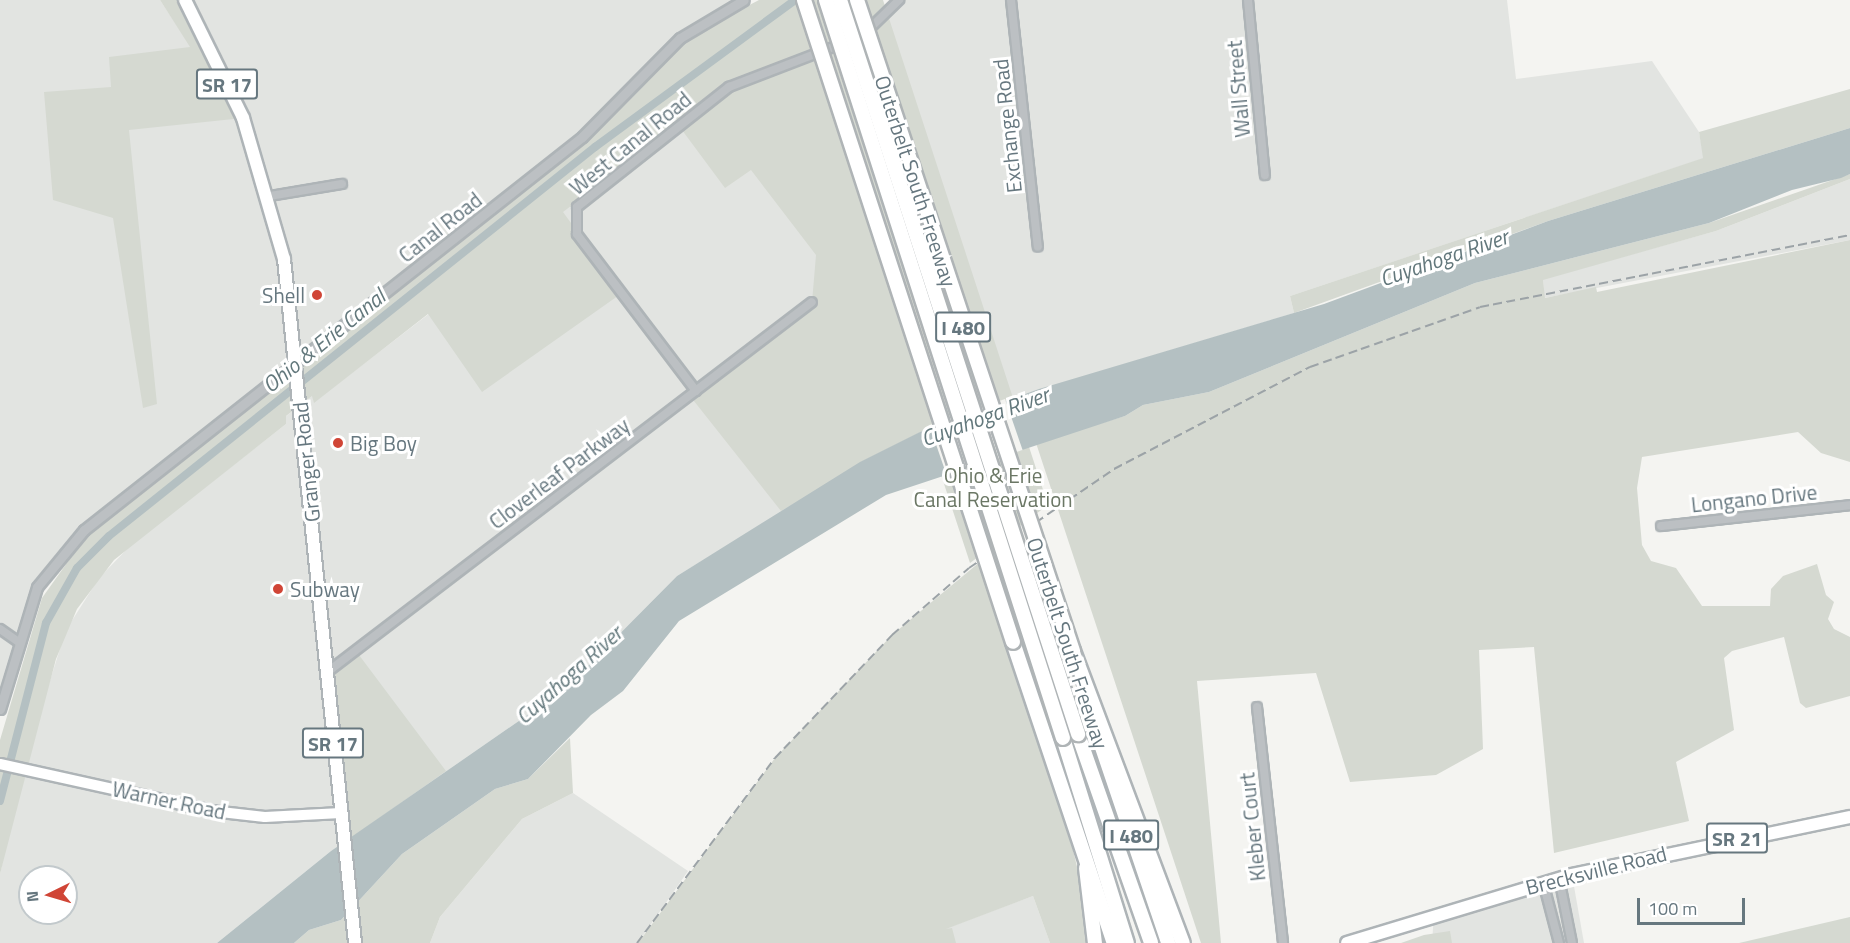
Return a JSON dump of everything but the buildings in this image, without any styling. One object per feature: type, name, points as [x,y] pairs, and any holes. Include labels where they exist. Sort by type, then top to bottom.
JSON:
[{"type":"highway","name":"I 480","points":[[804,0],[1114,943]]},
{"type":"highway","points":[[826,0],[1127,943]]},
{"type":"highway","points":[[840,0],[1078,734],[1151,943]]},
{"type":"highway","name":"Outerbelt South Freeway","points":[[857,0],[1099,726],[1168,943]]},
{"type":"highway","points":[[1099,726],[1183,943]]},
{"type":"highway","points":[[1086,860],[1085,889],[1095,943]]},
{"type":"main road","name":"Granger Road","points":[[185,0],[243,118],[270,196],[297,370],[355,942]]},
{"type":"main road","name":"Warner Road","points":[[0,764],[212,811],[265,817],[341,813]]},
{"type":"main road","name":"Brecksville Road","points":[[1347,943],[1558,878],[1850,817]]},
{"type":"street","name":"Canal Road","points":[[0,709],[17,640],[37,587],[84,530],[297,370],[582,137],[680,38],[744,0]]},
{"type":"street","name":"West Canal Road","points":[[696,392],[577,234],[577,207],[729,87],[862,36],[900,0]]},
{"type":"street","name":"Exchange Road","points":[[1011,0],[1038,247]]},
{"type":"street","name":"Wall Street","points":[[1248,0],[1265,175]]},
{"type":"street","points":[[270,196],[342,184]]},
{"type":"street","name":"Cloverleaf Parkway","points":[[326,673],[812,302]]},
{"type":"street","name":"Longano Drive","points":[[1661,526],[1850,505]]},
{"type":"street","points":[[0,629],[17,640]]},
{"type":"street","name":"Kleber Court","points":[[1257,707],[1283,943]]},
{"type":"street","points":[[1558,878],[1572,943]]},
{"type":"street","points":[[1544,882],[1559,943]]},
{"type":"shaded area","points":[[0,0],[160,0],[191,47],[185,0],[744,0],[680,38],[582,137],[84,530],[37,587],[0,709]]},
{"type":"shaded area","points":[[899,0],[1507,0],[1516,79],[1652,61],[1699,132],[1704,158],[1290,296],[1294,313],[989,405],[882,20]]},
{"type":"shaded area","points":[[801,46],[840,476],[677,576],[565,689],[331,851],[217,943],[0,943],[0,874],[27,753],[66,630],[99,578],[131,545],[286,424],[285,417],[313,395],[314,402],[713,96]]},
{"type":"shaded area","points":[[1850,179],[1850,240],[1544,298],[1543,279],[1716,231]]},
{"type":"shaded area","points":[[573,793],[688,871],[638,943],[430,943],[440,917],[522,819]]},
{"type":"shaded area","points":[[1572,875],[1584,943],[1432,943],[1434,914]]},
{"type":"shaded area","points":[[1033,896],[1050,943],[904,943],[910,942]]},
{"type":"green space","points":[[160,0],[185,0],[243,118],[129,130],[157,404],[143,408],[113,218],[53,200],[44,92],[111,87],[109,57],[190,47]]},
{"type":"green space","name":"Ohio & Erie Canal Reservation","points":[[759,0],[883,0],[1048,505],[970,563],[926,429],[781,511],[690,396],[812,302],[816,255],[751,170],[725,188],[679,126],[698,108],[563,212],[622,293],[482,392],[428,314],[314,403],[312,396],[286,416],[286,424],[114,560],[77,609],[56,659],[0,874],[0,740],[42,598],[84,539],[600,127],[664,50]]},
{"type":"green space","points":[[1850,89],[1850,128],[1548,221],[1294,313],[1290,296],[1703,158],[1699,132]]},
{"type":"green space","points":[[1850,174],[1850,179],[1716,231],[1543,280],[1545,298],[1596,287],[1597,292],[1850,240],[1850,462],[1821,453],[1798,432],[1642,457],[1637,488],[1642,545],[1651,561],[1676,568],[1702,606],[1770,606],[1771,589],[1783,576],[1817,564],[1826,595],[1834,602],[1828,619],[1834,629],[1850,637],[1850,696],[1806,708],[1800,703],[1784,637],[1732,651],[1724,658],[1734,730],[1676,762],[1689,821],[1554,853],[1534,647],[1479,650],[1483,749],[1436,775],[1350,782],[1316,673],[1197,681],[1221,943],[1201,943],[1036,443],[1125,416],[1143,405],[1209,392],[1475,283],[1709,223]]},
{"type":"green space","points":[[987,556],[1061,799],[1095,943],[1050,943],[1033,896],[946,929],[952,928],[956,943],[638,943],[775,758],[892,635]]},
{"type":"green space","points":[[356,651],[446,771],[344,843],[326,673]]},
{"type":"green space","points":[[570,738],[573,793],[522,819],[440,917],[430,943],[294,943],[309,930],[341,920],[402,854],[495,789],[528,779]]},
{"type":"green space","points":[[1850,917],[1850,943],[1739,943]]},
{"type":"green space","points":[[1450,931],[1452,943],[1401,943],[1424,935]]},
{"type":"water","name":"Cuyahoga River","points":[[1850,128],[1850,174],[1841,178],[1792,190],[1709,223],[1475,283],[1209,392],[1143,405],[1125,416],[886,495],[679,621],[623,691],[591,715],[528,779],[495,789],[402,854],[341,920],[309,930],[294,943],[217,943],[331,851],[565,689],[677,576],[860,462],[920,432],[1039,389],[1324,304],[1548,221]]},
{"type":"pier","points":[[1005,399],[1023,450],[947,476],[929,425]]},
{"type":"waterway","name":"Ohio & Erie Canal","points":[[0,801],[46,623],[77,568],[109,536],[595,147],[795,0]]},
{"type":"railway","points":[[637,943],[775,758],[892,635],[969,568],[1114,469],[1310,367],[1480,307],[1850,235]]},
{"type":"place","name":"Shell","points":[[317,295]]},
{"type":"place","name":"Big Boy","points":[[338,443]]},
{"type":"place","name":"Subway","points":[[278,589]]}]
